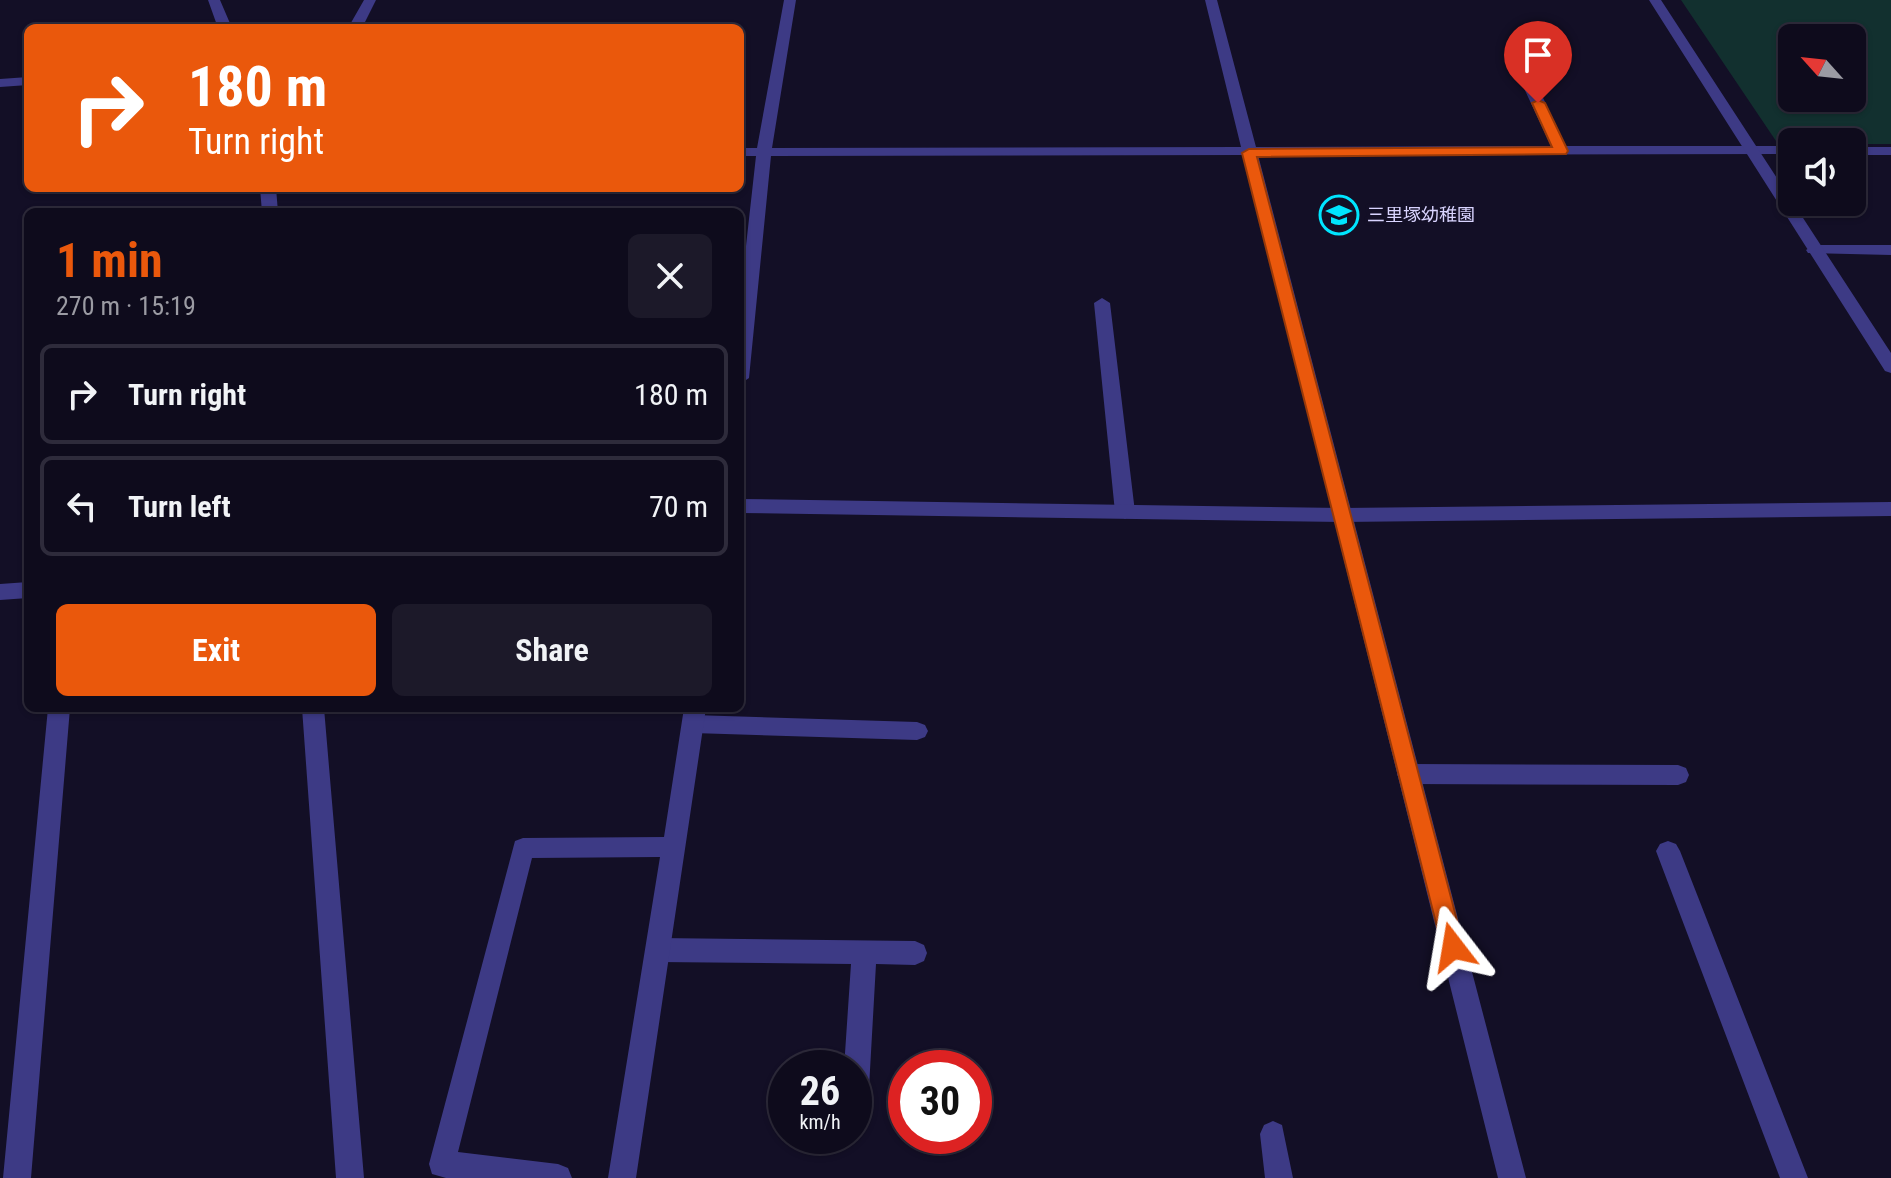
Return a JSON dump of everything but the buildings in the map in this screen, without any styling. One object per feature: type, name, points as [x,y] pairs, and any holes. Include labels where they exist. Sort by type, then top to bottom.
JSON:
[{"type":"street","points":[[214,0],[223,24]]},
{"type":"street","points":[[357,24],[370,0]]},
{"type":"street","points":[[744,340],[764,152],[790,0]]},
{"type":"street","points":[[1211,0],[1512,1178]]},
{"type":"street","points":[[1655,0],[1891,367]]},
{"type":"street","points":[[1516,56],[1561,151]]},
{"type":"street","points":[[0,83],[24,81]]},
{"type":"street","points":[[744,152],[1778,150]]},
{"type":"street","points":[[1866,151],[1891,151]]},
{"type":"street","points":[[1814,250],[1891,250]]},
{"type":"street","points":[[1102,303],[1125,512]]},
{"type":"street","points":[[744,506],[1342,515],[1891,509]]},
{"type":"street","points":[[0,592],[24,590]]},
{"type":"street","points":[[17,1178],[59,712]]},
{"type":"street","points":[[313,712],[350,1178]]},
{"type":"street","points":[[622,1178],[694,716],[917,731]]},
{"type":"street","points":[[1408,774],[1678,775]]},
{"type":"street","points":[[558,1178],[442,1164],[523,848],[673,847]]},
{"type":"street","points":[[1668,851],[1794,1178]]},
{"type":"street","points":[[658,950],[915,953]]},
{"type":"street","points":[[858,1050],[864,952]]},
{"type":"street","points":[[1273,1134],[1279,1178]]},
{"type":"green space","points":[[1681,0],[1891,0],[1891,144],[1866,144],[1866,128],[1778,128],[1778,144]]},
{"type":"place","name":"三里塚幼稚園","points":[[1339,215]]},
{"type":"route","points":[[1453,947],[1249,153],[1561,151],[1538,103]]}]
